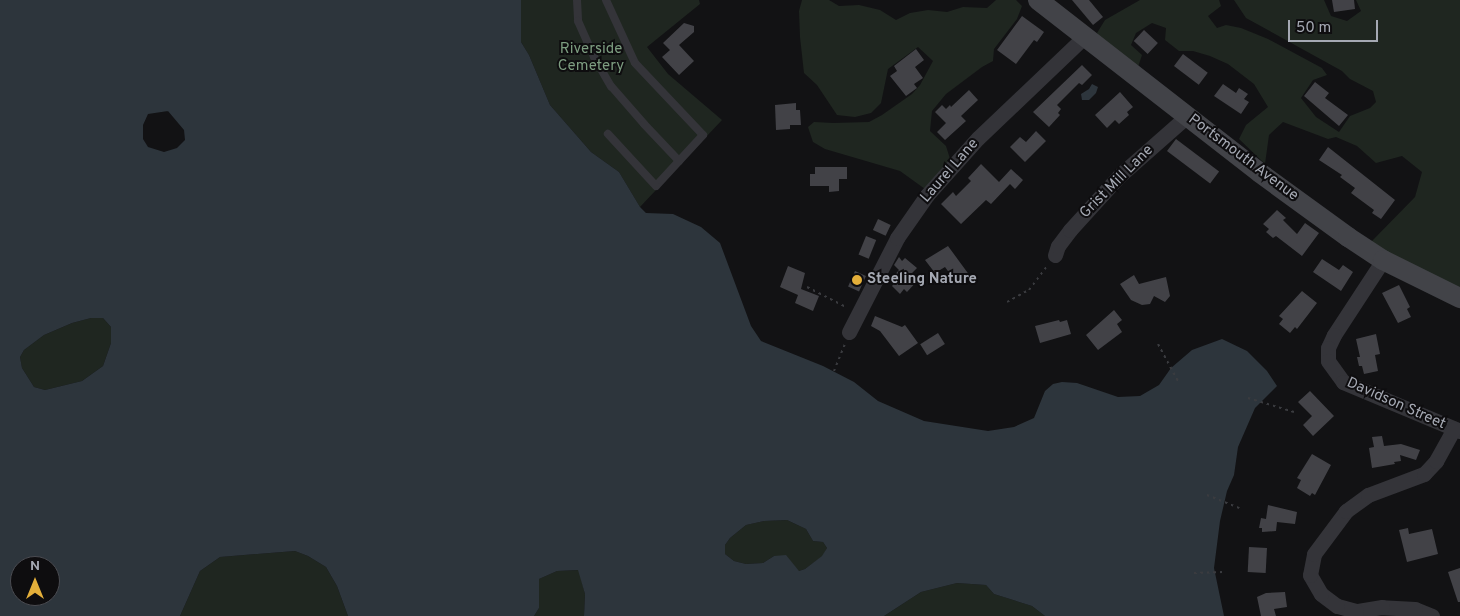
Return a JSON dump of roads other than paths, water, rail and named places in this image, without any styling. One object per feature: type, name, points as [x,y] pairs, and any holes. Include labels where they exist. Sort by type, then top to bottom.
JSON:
[{"type":"main road","name":"Portsmouth Avenue","points":[[1038,0],[1260,173],[1383,260],[1460,298]]},
{"type":"street","name":"Laurel Lane","points":[[849,332],[897,238],[927,195],[978,138],[1085,36]]},
{"type":"street","name":"Grist Mill Lane","points":[[1055,255],[1058,246],[1070,230],[1119,176],[1187,116]]},
{"type":"street","name":"Davidson Street","points":[[1383,260],[1334,335],[1329,346],[1328,361],[1343,382],[1457,430]]},
{"type":"street","points":[[1432,616],[1415,609],[1382,608],[1356,611],[1337,606],[1321,594],[1310,575],[1314,554],[1346,511],[1368,494],[1424,474],[1436,461],[1457,430]]},
{"type":"lane","points":[[577,0],[578,21],[594,57],[611,86],[679,161]]},
{"type":"lane","points":[[606,0],[635,63],[703,135],[656,186],[608,134]]},
{"type":"place","name":"Steeling Nature","points":[[857,280]]},
{"type":"park label","name":"Riverside Cemetery","points":[[591,58]]}]
